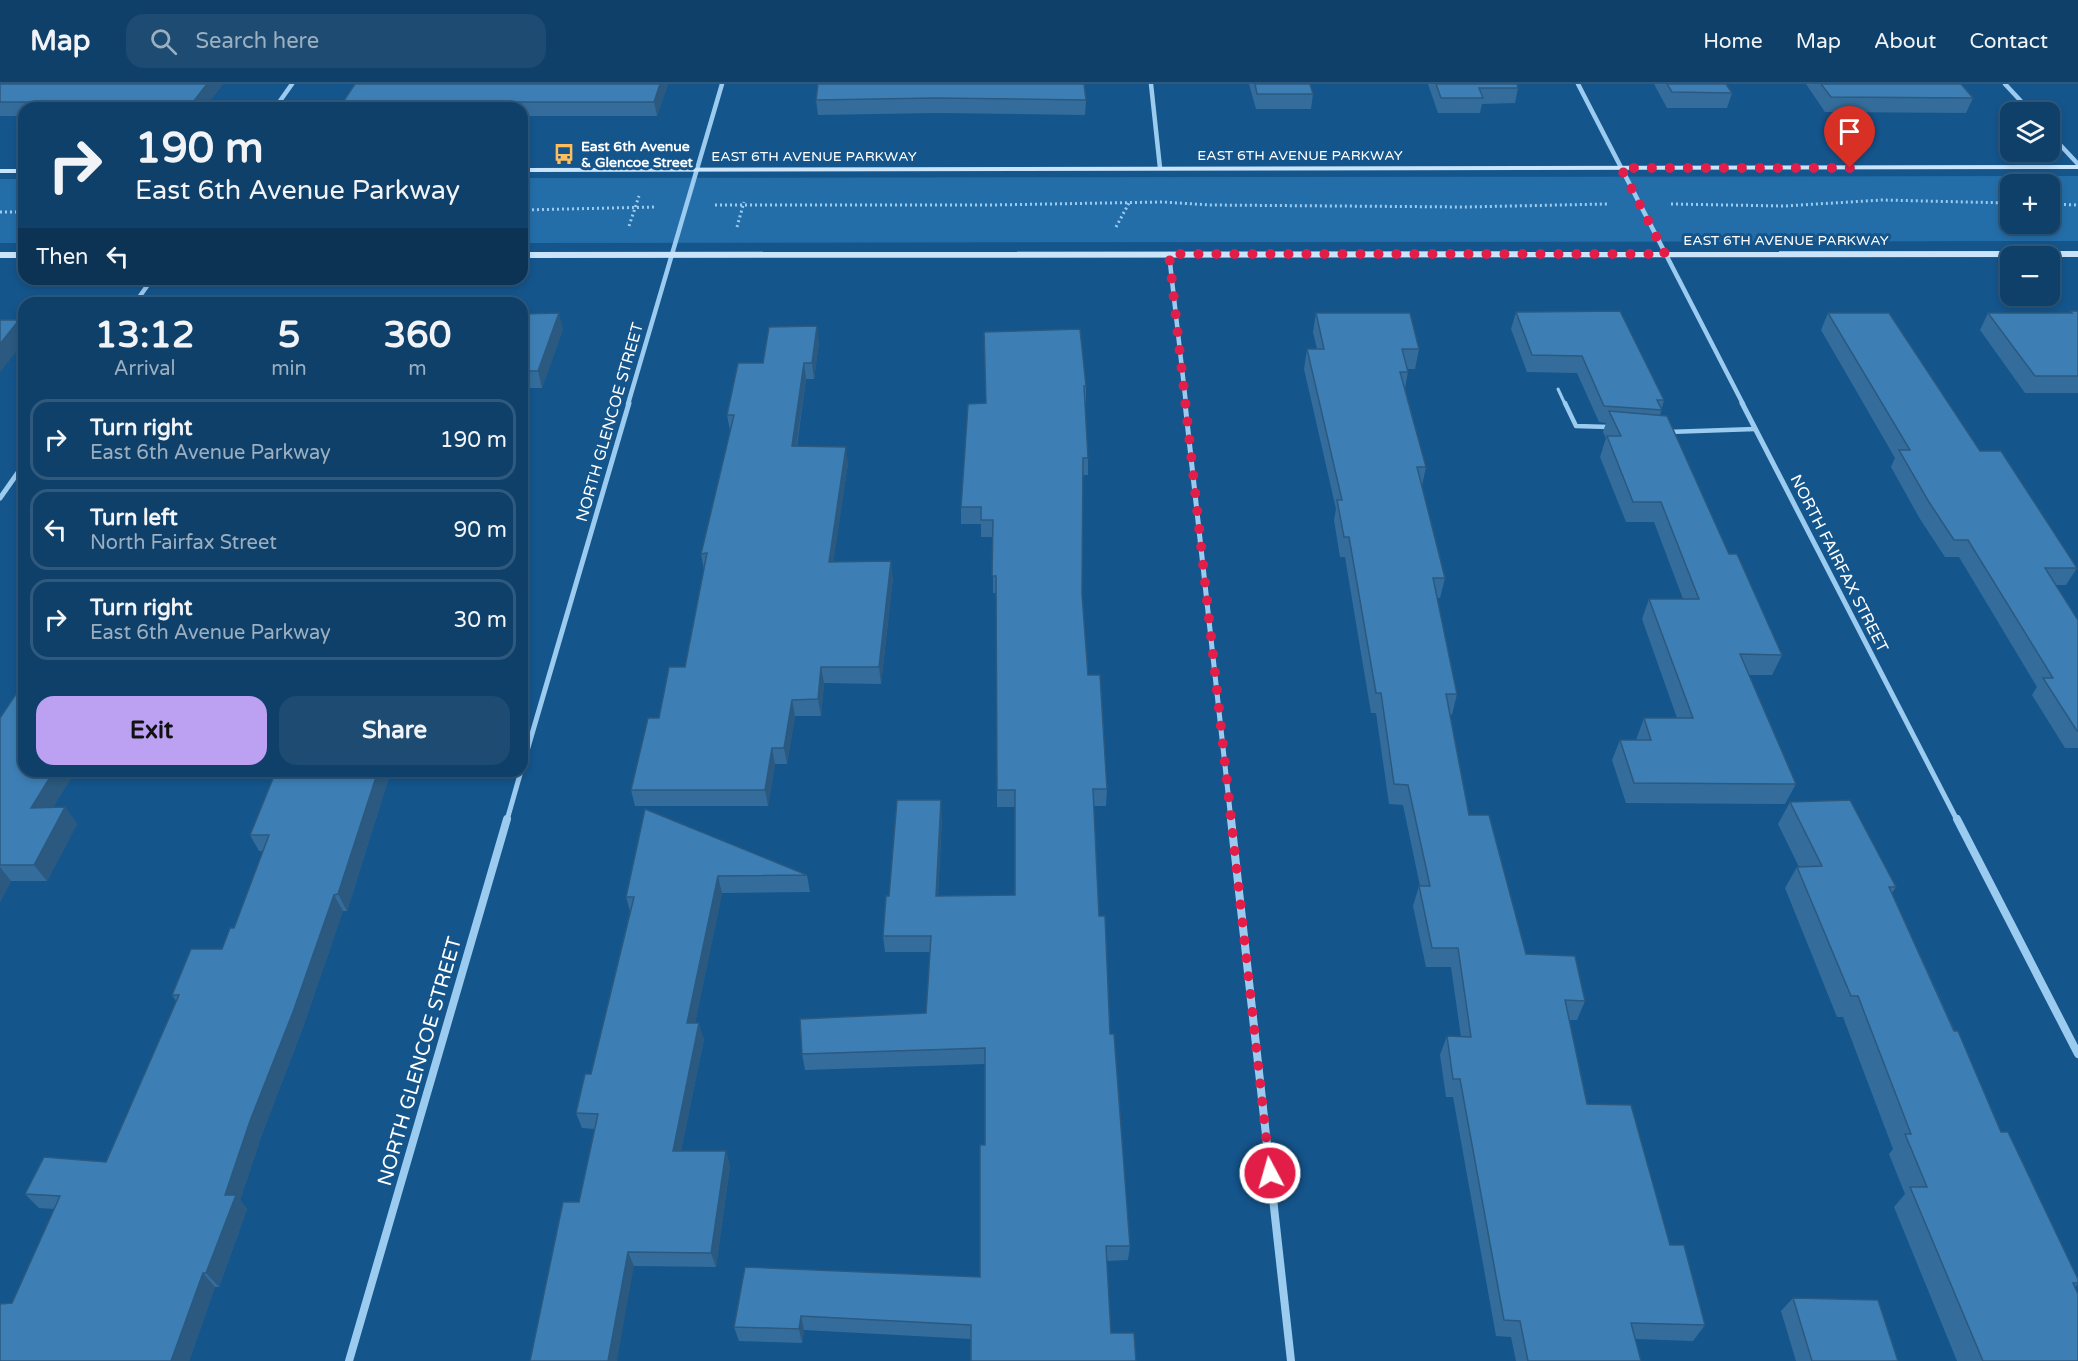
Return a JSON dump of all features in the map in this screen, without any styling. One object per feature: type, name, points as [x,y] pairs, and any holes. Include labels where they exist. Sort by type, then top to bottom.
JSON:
[{"type":"main road","name":"EAST 6TH AVENUE PARKWAY","points":[[528,170],[2078,166]]},
{"type":"main road","points":[[0,171],[18,171]]},
{"type":"main road","name":"EAST 6TH AVENUE PARKWAY","points":[[528,255],[2078,254]]},
{"type":"main road","points":[[0,255],[18,255]]},
{"type":"street","points":[[279,102],[292,84]]},
{"type":"street","name":"NORTH GLENCOE STREET","points":[[528,749],[722,84]]},
{"type":"street","points":[[1151,84],[1160,168]]},
{"type":"street","name":"NORTH FAIRFAX STREET","points":[[1578,84],[2078,1054]]},
{"type":"street","points":[[2005,84],[2022,102]]},
{"type":"street","points":[[2060,146],[2078,166]]},
{"type":"street","points":[[1169,254],[1291,1361]]},
{"type":"street","points":[[0,498],[18,472]]},
{"type":"street","name":"NORTH GLENCOE STREET","points":[[349,1361],[520,777]]},
{"type":"lane","points":[[1558,389],[1576,426],[1611,427]]},
{"type":"lane","points":[[1666,432],[1755,429]]},
{"type":"path","points":[[619,255],[647,170]]},
{"type":"path","points":[[730,255],[753,170]]},
{"type":"path","points":[[528,210],[743,203],[992,205],[1163,202],[1233,205],[1465,207],[1639,204],[1784,206],[1882,200],[2000,203]]},
{"type":"path","points":[[2060,204],[2078,205]]},
{"type":"path","points":[[0,212],[18,212]]},
{"type":"shaded area","points":[[2000,176],[2000,234],[2060,234],[2060,176],[2078,176],[2078,241],[528,243],[528,178]]},
{"type":"shaded area","points":[[0,179],[18,179],[18,243],[0,243]]},
{"type":"building","points":[[0,84],[207,84],[193,102],[0,102]]},
{"type":"building","points":[[355,84],[660,84],[654,102],[343,102]]},
{"type":"building","points":[[818,84],[1084,84],[1086,100],[935,98],[816,100]]},
{"type":"building","points":[[1255,84],[1310,84],[1313,94],[1257,94]]},
{"type":"building","points":[[1436,84],[1517,84],[1518,88],[1479,88],[1483,98],[1441,98]]},
{"type":"building","points":[[1667,84],[1726,84],[1732,93],[1672,92]]},
{"type":"building","points":[[1821,84],[1961,84],[1973,98],[1831,97]]},
{"type":"building","points":[[1620,311],[1664,400],[1657,400],[1662,410],[1604,406],[1582,356],[1532,355],[1516,312]]},
{"type":"building","points":[[2070,311],[2078,311],[2078,376],[2035,376],[1988,313],[2072,313]]},
{"type":"building","points":[[559,313],[538,371],[528,371],[528,314]]},
{"type":"building","points":[[1316,313],[1410,313],[1419,349],[1402,349],[1408,372],[1400,372],[1426,467],[1417,467],[1445,578],[1433,578],[1457,694],[1446,694],[1469,815],[1489,815],[1526,954],[1575,956],[1585,1001],[1565,1000],[1587,1104],[1631,1105],[1670,1245],[1684,1245],[1705,1325],[1631,1323],[1641,1361],[1528,1361],[1520,1321],[1504,1320],[1460,1079],[1453,1079],[1447,1036],[1471,1037],[1458,948],[1432,948],[1419,886],[1430,886],[1408,785],[1394,784],[1381,693],[1376,693],[1349,537],[1344,537],[1337,500],[1342,500],[1307,349],[1324,349]]},
{"type":"building","points":[[1828,313],[1889,313],[1980,451],[2001,451],[2077,568],[2045,568],[2078,620],[2078,731],[2043,678],[2053,678],[1968,540],[1954,540],[1929,502],[1899,450],[1910,450]]},
{"type":"building","points":[[0,320],[18,320],[18,321],[0,344]]},
{"type":"building","points":[[817,326],[812,363],[804,363],[792,446],[846,447],[829,562],[891,561],[879,667],[821,667],[818,699],[792,700],[784,748],[772,748],[765,790],[631,790],[648,718],[659,718],[669,667],[685,667],[707,553],[701,554],[734,415],[727,415],[738,363],[763,363],[769,327]]},
{"type":"building","points":[[1080,329],[1086,386],[1084,386],[1088,458],[1083,458],[1082,594],[1088,675],[1100,675],[1107,789],[1093,789],[1099,916],[1105,916],[1110,1034],[1114,1034],[1130,1246],[1106,1246],[1111,1333],[1134,1333],[1136,1361],[971,1361],[971,1325],[801,1316],[799,1329],[734,1327],[745,1267],[980,1277],[980,1145],[985,1145],[985,1048],[802,1054],[800,1019],[926,1013],[931,936],[883,936],[886,896],[889,896],[897,800],[941,800],[936,896],[1015,895],[1015,790],[997,790],[996,576],[992,576],[993,520],[981,520],[981,507],[961,507],[968,404],[986,403],[984,332]]},
{"type":"building","points":[[1609,411],[1667,416],[1729,554],[1737,554],[1782,655],[1740,654],[1796,784],[1634,783],[1620,740],[1651,740],[1644,718],[1693,718],[1649,599],[1699,599],[1661,502],[1633,502],[1607,436],[1621,436]]},
{"type":"building","points":[[18,691],[18,777],[50,777],[31,808],[65,807],[34,865],[0,865],[0,718]]},
{"type":"building","points":[[274,777],[376,777],[338,894],[334,895],[225,1195],[236,1195],[206,1273],[203,1273],[171,1361],[0,1361],[0,1304],[12,1303],[60,1196],[25,1194],[44,1157],[106,1162],[179,995],[172,995],[191,949],[222,949],[230,928],[234,928],[269,835],[250,835]]},
{"type":"building","points":[[1850,800],[1896,887],[1889,887],[1954,1031],[1958,1031],[2001,1132],[2008,1132],[2078,1279],[2078,1283],[2073,1283],[2078,1294],[2078,1361],[1983,1361],[1910,1187],[1927,1187],[1905,1134],[1911,1134],[1858,996],[1851,996],[1797,867],[1822,866],[1790,802]]},
{"type":"building","points":[[645,809],[807,875],[718,876],[687,1023],[699,1023],[673,1151],[726,1151],[711,1253],[628,1252],[608,1361],[530,1361],[563,1202],[579,1202],[598,1114],[576,1113],[585,1074],[591,1074],[634,897],[626,897]]},
{"type":"building","points":[[1793,1298],[1878,1300],[1898,1361],[1812,1361]]},
{"type":"place","name":"East 6th Avenue & Glencoe Street","points":[[564,154]]},
{"type":"route","points":[[1270,1173],[1169,254],[1665,254],[1621,168],[1850,168]]}]
